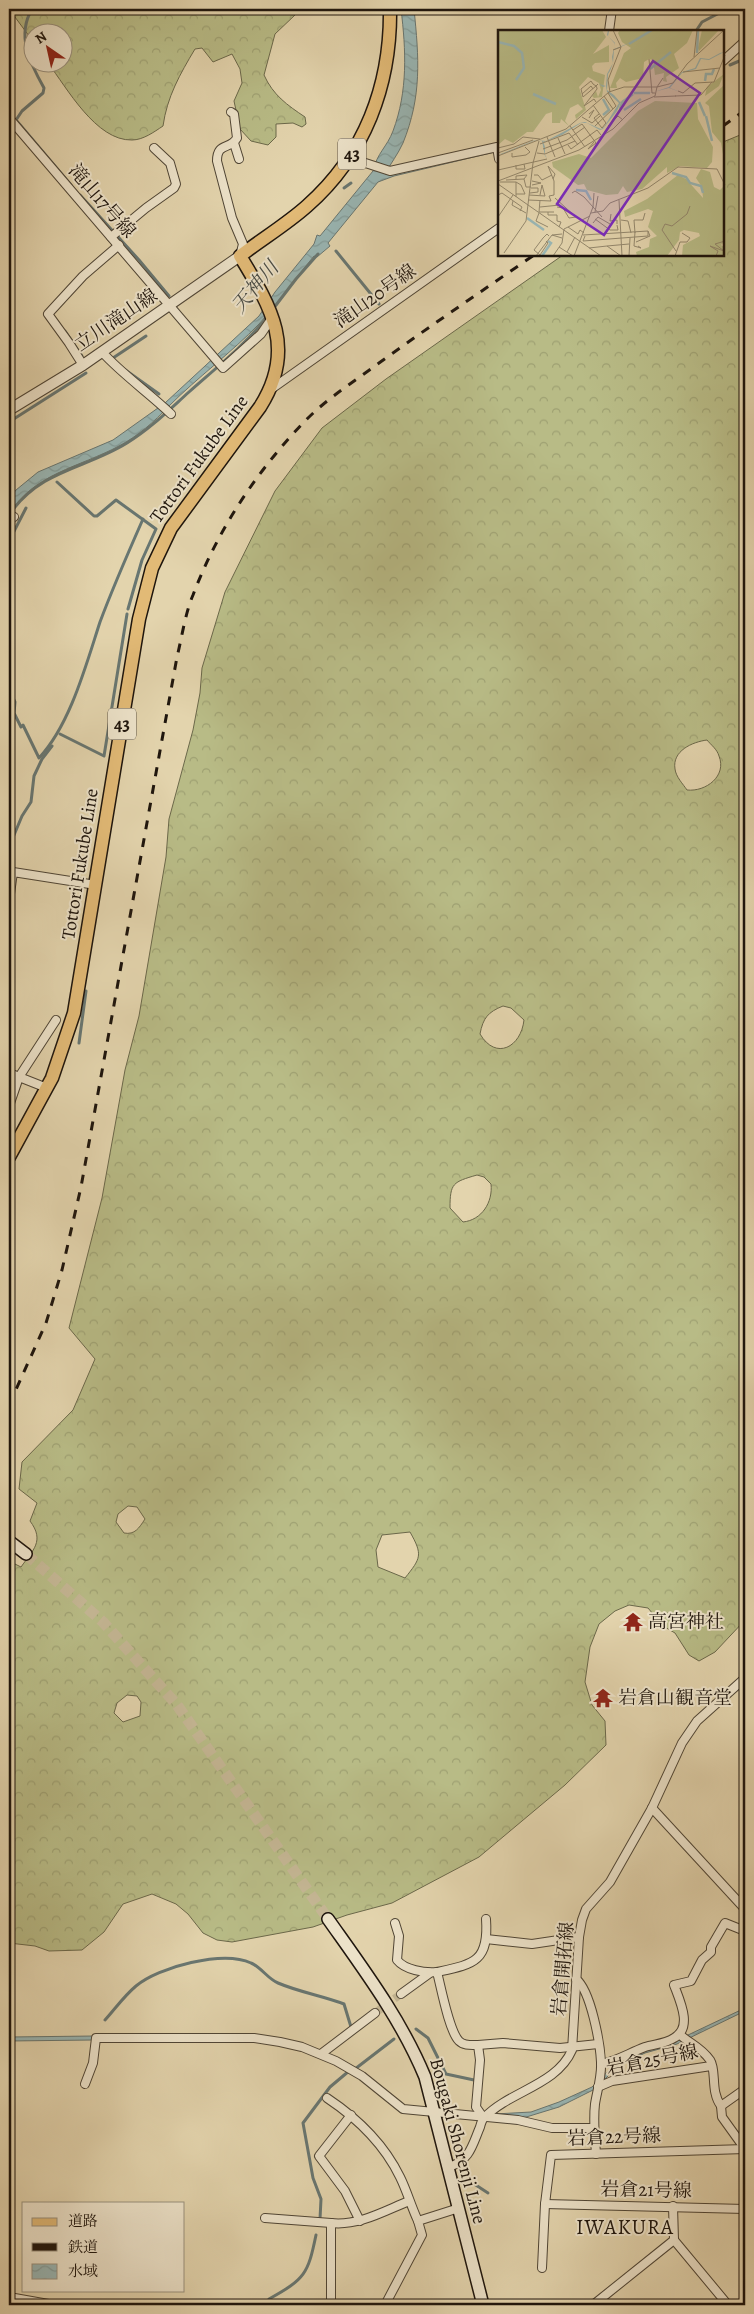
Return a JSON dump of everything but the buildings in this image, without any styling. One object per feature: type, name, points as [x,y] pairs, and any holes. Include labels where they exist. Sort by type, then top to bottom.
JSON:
[{"type":"main road","name":"43","points":[[240,256],[306,207],[332,181],[350,158],[372,118],[381,89],[388,46],[390,9]]},
{"type":"main road","name":"Tottori Fukube Line","points":[[9,1157],[47,1088],[62,1054],[74,1013],[139,619],[152,568],[164,541],[180,513],[252,418],[270,390],[277,370],[279,354],[277,330],[265,298],[240,256]]},
{"type":"main road","points":[[9,1541],[26,1554]]},
{"type":"main road","name":"Bougaki Shorenji Line","points":[[328,1920],[374,1984],[411,2044],[425,2077],[483,2305]]},
{"type":"street","points":[[609,30],[612,9]]},
{"type":"street","points":[[724,60],[745,41]]},
{"type":"street","points":[[231,112],[234,114],[237,134],[234,143],[238,159]]},
{"type":"street","name":"滝山17号線","points":[[9,118],[224,368],[261,334],[272,315]]},
{"type":"street","points":[[234,143],[220,149],[217,153],[217,161],[232,218],[243,244],[240,256]]},
{"type":"street","points":[[350,158],[388,171],[498,147]]},
{"type":"street","points":[[111,237],[174,188],[176,184],[170,163],[154,148]]},
{"type":"street","name":"滝山20号線","points":[[270,390],[498,229]]},
{"type":"street","points":[[82,365],[69,342],[48,314],[83,276],[119,245]]},
{"type":"street","name":"立川滝山線","points":[[9,410],[102,352],[240,256]]},
{"type":"street","points":[[102,352],[117,369],[152,395],[171,414]]},
{"type":"street","points":[[9,901],[13,872],[96,885]]},
{"type":"street","points":[[9,1106],[19,1077],[56,1020]]},
{"type":"street","points":[[9,1073],[47,1088]]},
{"type":"street","name":"岩倉開拓線","points":[[484,2117],[558,2069],[569,2057],[572,2047],[579,1937],[586,1909],[610,1882],[652,1808],[671,1766],[697,1721],[745,1678]]},
{"type":"street","points":[[652,1808],[745,1908]]},
{"type":"street","points":[[401,1994],[433,1972],[476,1960],[484,1951],[486,1919]]},
{"type":"street","points":[[394,1923],[399,1936],[397,1960],[400,1965],[433,1972]]},
{"type":"street","points":[[683,2037],[685,2023],[674,1985],[691,1981],[702,1960],[711,1952],[711,1947],[726,1923],[745,1931]]},
{"type":"street","points":[[486,1939],[532,1944],[579,1937]]},
{"type":"street","points":[[433,1972],[453,2030],[459,2041],[468,2045],[503,2043],[572,2047],[598,2044]]},
{"type":"street","points":[[576,1979],[582,1983],[586,1994],[601,2064],[594,2128],[596,2154]]},
{"type":"street","points":[[321,2054],[375,2013]]},
{"type":"street","points":[[601,2064],[616,2061],[642,2048],[683,2037],[696,2045],[711,2061],[716,2100],[721,2106],[722,2117],[745,2149]]},
{"type":"street","points":[[85,2084],[93,2063],[96,2038],[254,2038],[302,2047],[349,2067],[403,2109],[518,2120],[552,2128],[594,2128]]},
{"type":"street","points":[[478,2045],[480,2060],[476,2106],[484,2117]]},
{"type":"street","name":"岩倉25号線","points":[[598,2083],[711,2066]]},
{"type":"street","points":[[721,2106],[745,2089]]},
{"type":"street","points":[[327,2098],[351,2115],[384,2151],[400,2177],[418,2220],[422,2235],[385,2305]]},
{"type":"street","points":[[351,2115],[318,2156],[345,2191],[360,2221]]},
{"type":"street","points":[[449,2168],[461,2163],[469,2154],[484,2117]]},
{"type":"street","name":"岩倉22号線","points":[[542,2268],[545,2204],[551,2156],[745,2149]]},
{"type":"street","points":[[265,2218],[345,2225],[360,2221],[409,2200]]},
{"type":"street","name":"岩倉21号線","points":[[545,2204],[745,2209]]},
{"type":"street","points":[[673,2206],[674,2240],[728,2305]]},
{"type":"street","points":[[418,2220],[459,2208]]},
{"type":"street","points":[[331,2224],[331,2305]]},
{"type":"street","points":[[593,2305],[674,2240]]},
{"type":"street","points":[[9,2297],[39,2304],[54,2305]]},
{"type":"green space","points":[[9,9],[298,9],[295,15],[275,34],[264,75],[281,99],[305,117],[306,124],[302,127],[293,123],[276,124],[276,137],[268,145],[251,141],[240,129],[234,101],[242,83],[240,69],[232,54],[213,62],[202,48],[195,49],[179,77],[171,95],[163,126],[140,139],[119,138],[106,132],[95,123],[73,99],[54,72],[72,72],[72,22],[22,22],[22,27]]},
{"type":"green space","points":[[745,133],[745,1620],[715,1652],[699,1661],[689,1655],[675,1633],[663,1626],[648,1608],[629,1605],[615,1611],[599,1624],[590,1647],[585,1682],[592,1705],[605,1721],[606,1745],[565,1785],[479,1857],[392,1903],[347,1915],[313,1927],[232,1942],[217,1940],[203,1933],[188,1914],[176,1904],[152,1894],[123,1904],[104,1932],[82,1950],[49,1951],[35,1946],[9,1943],[9,1561],[21,1567],[36,1545],[37,1540],[37,1534],[30,1521],[37,1503],[19,1489],[22,1462],[73,1410],[95,1359],[69,1328],[102,1198],[125,1070],[139,1016],[166,857],[169,819],[193,730],[200,693],[202,668],[225,592],[275,491],[322,428],[386,379],[562,256],[724,256],[724,142]],"holes":[[[707,740],[717,751],[721,763],[720,770],[708,785],[694,790],[687,790],[675,769],[677,757],[689,745]],[[503,1006],[511,1008],[524,1020],[518,1037],[513,1043],[500,1049],[486,1042],[480,1034],[487,1016]],[[477,1175],[484,1177],[491,1184],[490,1197],[481,1214],[470,1221],[463,1222],[450,1208],[452,1188],[458,1182]],[[128,1506],[137,1507],[145,1519],[134,1532],[124,1533],[116,1522],[118,1514]],[[410,1532],[417,1546],[418,1556],[417,1561],[405,1578],[378,1567],[376,1550],[382,1535]],[[127,1695],[137,1696],[141,1702],[140,1716],[123,1722],[114,1713],[117,1703]]]},
{"type":"water","points":[[401,9],[414,9],[418,61],[416,93],[409,126],[403,143],[385,174],[498,149],[498,151],[394,176],[378,182],[328,243],[330,246],[317,257],[314,256],[259,324],[180,395],[152,423],[119,446],[58,473],[30,490],[9,515],[9,499],[16,490],[38,472],[113,440],[165,403],[259,316],[275,292],[314,244],[317,235],[320,236],[373,171],[377,159],[393,131],[398,116],[403,86],[404,40]]},
{"type":"water","points":[[745,2008],[745,2011],[677,2044],[645,2053],[618,2066],[595,2089],[559,2107],[523,2118],[495,2117],[495,2114],[531,2112],[559,2102],[592,2087],[616,2063],[645,2049],[669,2044]]},
{"type":"water","points":[[94,2036],[93,2040],[9,2041],[9,2037]]},
{"type":"waterway","points":[[32,9],[27,19],[25,39],[30,59],[44,88],[43,93],[22,111],[16,120],[71,185]]},
{"type":"waterway","points":[[697,30],[702,22],[727,9]]},
{"type":"waterway","points":[[730,65],[744,59]]},
{"type":"waterway","points":[[344,188],[351,183]]},
{"type":"waterway","points":[[80,195],[169,296]]},
{"type":"waterway","points":[[336,251],[379,304]]},
{"type":"waterway","name":"天神川","points":[[273,309],[318,254]]},
{"type":"waterway","points":[[11,512],[23,498],[51,478],[111,452],[144,432],[230,356],[268,316]]},
{"type":"waterway","points":[[65,331],[82,356]]},
{"type":"waterway","points":[[114,359],[146,336]]},
{"type":"waterway","points":[[124,369],[159,394]]},
{"type":"waterway","points":[[9,422],[86,373]]},
{"type":"waterway","points":[[57,482],[94,516],[97,516],[116,500],[156,529],[142,560],[128,609]]},
{"type":"waterway","points":[[9,541],[26,508]]},
{"type":"waterway","points":[[9,690],[15,702],[14,713],[21,727],[23,725],[39,758],[60,729],[76,694],[100,622],[143,519]]},
{"type":"waterway","points":[[60,734],[104,756],[127,614]]},
{"type":"waterway","points":[[9,847],[22,816],[31,802],[34,776],[42,759],[52,746]]},
{"type":"waterway","points":[[79,1043],[86,991]]},
{"type":"waterway","points":[[105,2020],[128,1994],[146,1979],[191,1962],[224,1958],[239,1959],[251,1963],[278,1983],[344,2004],[351,2027]]},
{"type":"waterway","points":[[416,2029],[428,2038],[446,2074],[474,2080]]},
{"type":"waterway","points":[[355,2069],[394,2039]]},
{"type":"waterway","points":[[320,2219],[321,2199],[313,2178],[303,2123],[330,2087],[349,2071]]},
{"type":"waterway","points":[[462,2176],[488,2193]]},
{"type":"waterway","points":[[269,2299],[290,2286],[303,2274],[310,2259],[316,2235]]},
{"type":"tunnel","points":[[26,1554],[103,1622],[177,1705],[328,1919]]},
{"type":"tunnel","points":[[375,2013],[401,1994]]},
{"type":"railway","points":[[724,125],[745,110]]},
{"type":"railway","points":[[9,1405],[46,1323],[62,1270],[81,1187],[177,657],[188,610],[203,571],[227,523],[256,479],[307,419],[351,383],[533,256]]},
{"type":"place","name":"高宮神社","points":[[633,1622]]},
{"type":"place","name":"岩倉山観音堂","points":[[603,1698]]},
{"type":"district","name":"IWAKURA","points":[[625,2227]]}]
